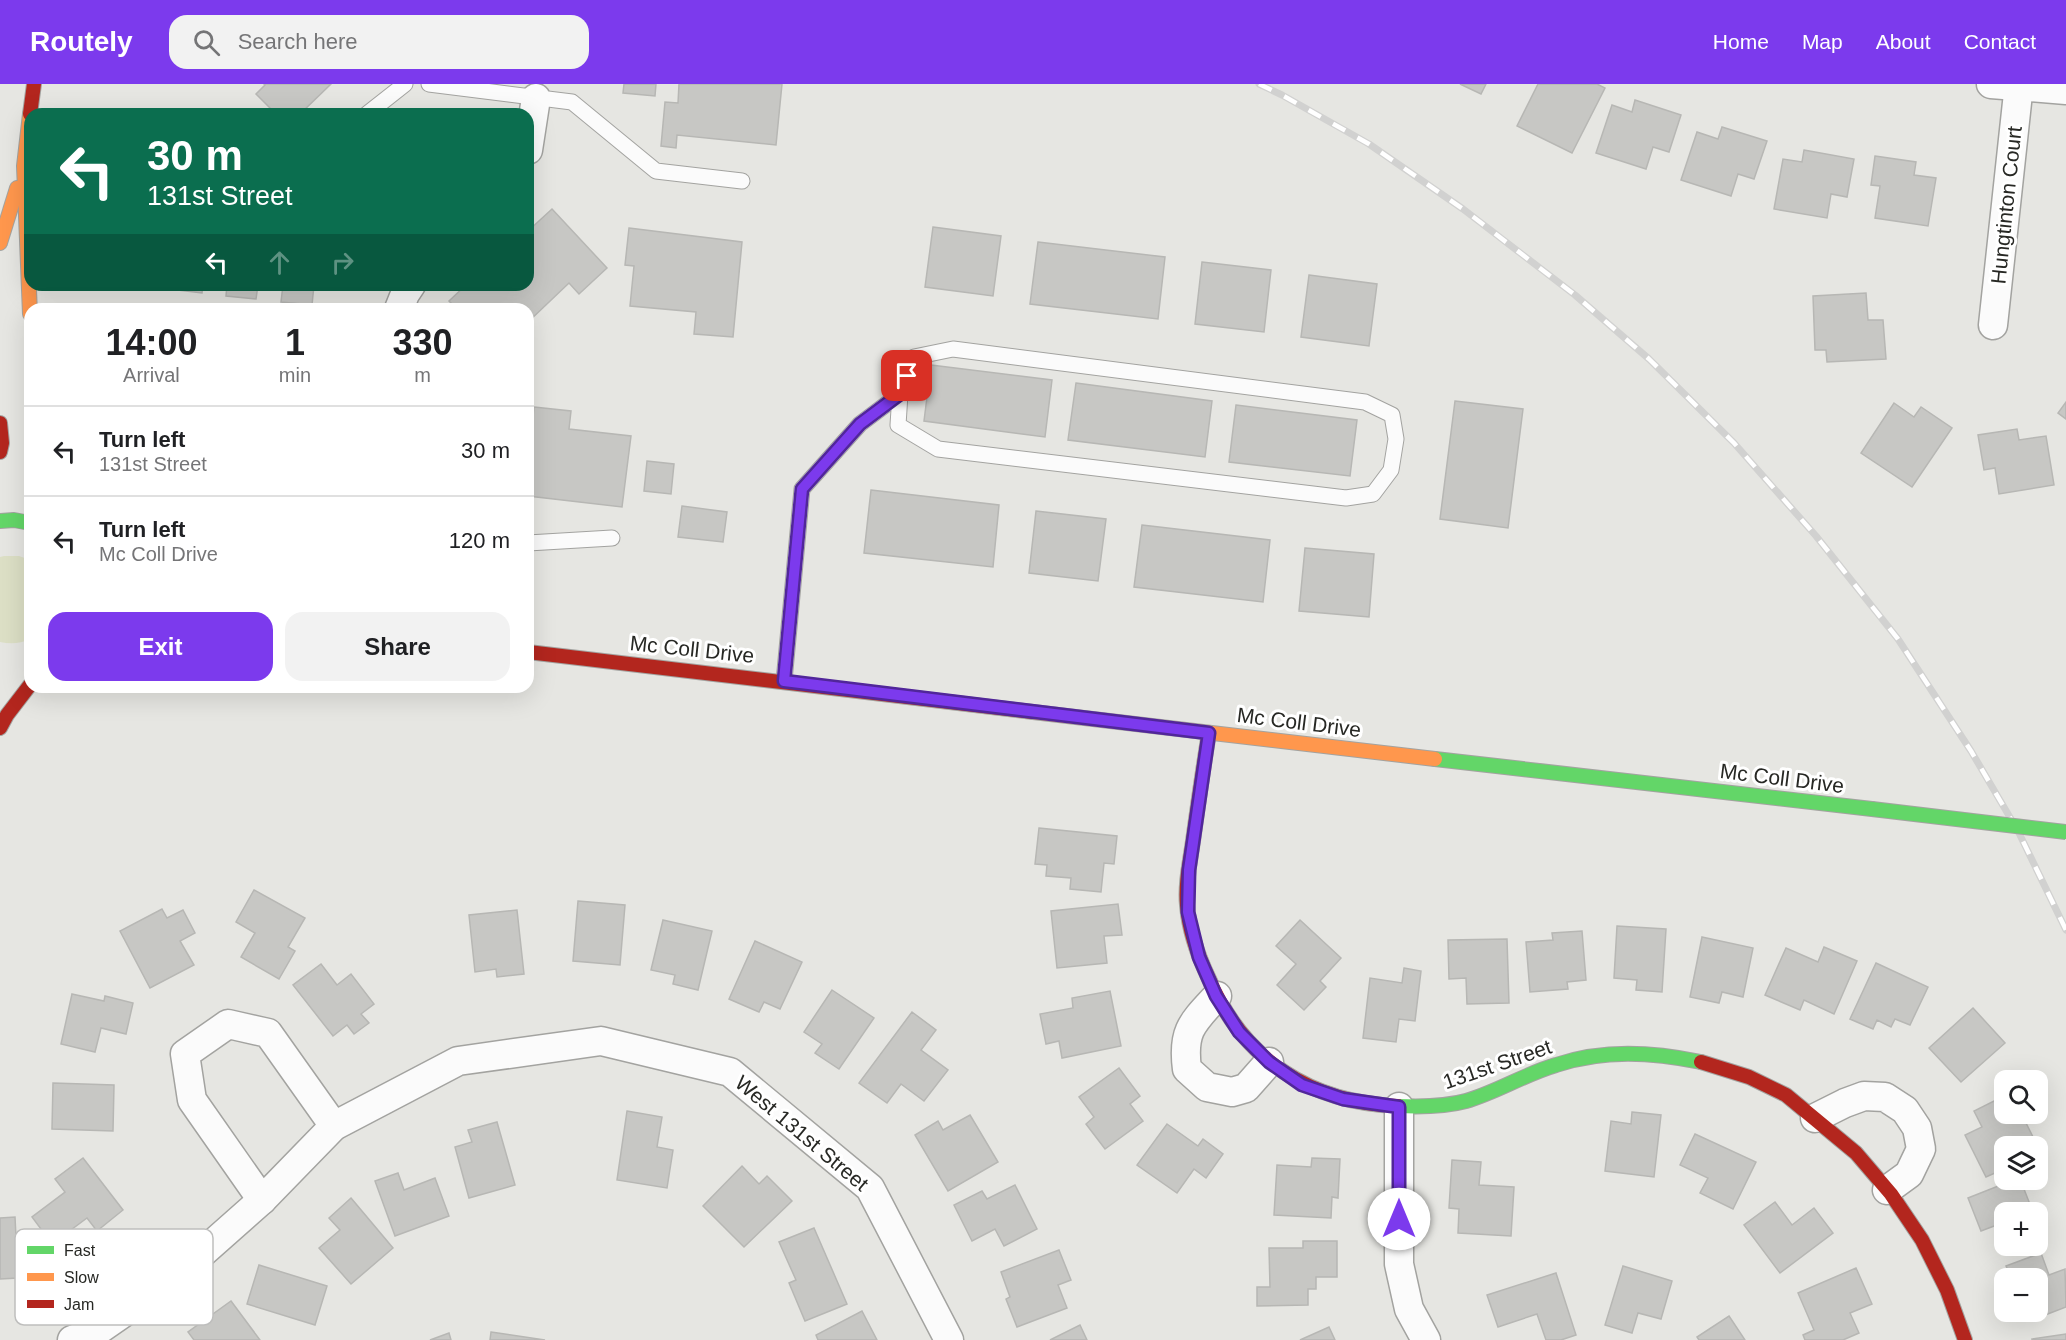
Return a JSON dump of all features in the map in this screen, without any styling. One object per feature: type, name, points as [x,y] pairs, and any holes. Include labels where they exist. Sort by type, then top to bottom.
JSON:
[{"type":"main road","points":[[31,108],[34,84]]},
{"type":"main road","points":[[0,243],[24,166]]},
{"type":"main road","points":[[0,423],[2,443],[0,452]]},
{"type":"main road","points":[[0,521],[24,522]]},
{"type":"main road","name":"Mc Coll Drive","points":[[534,653],[2066,832]]},
{"type":"main road","points":[[0,728],[24,685]]},
{"type":"main road","name":"131st Street","points":[[1209,733],[1189,870],[1188,912],[1199,957],[1216,996],[1239,1032],[1269,1062],[1302,1085],[1343,1099],[1399,1107],[1447,1105],[1485,1094],[1537,1071],[1581,1057],[1621,1053],[1666,1056],[1714,1065],[1756,1080],[1786,1095],[1815,1118],[1855,1152],[1887,1190],[1918,1236],[1944,1281],[1965,1340]]},
{"type":"street","points":[[2009,85],[2066,90]]},
{"type":"street","name":"Hungtinton Court","points":[[1993,325],[2009,85]]},
{"type":"street","points":[[534,111],[536,98]]},
{"type":"street","points":[[1216,996],[1194,1021],[1185,1047],[1187,1070],[1207,1087],[1232,1092],[1246,1088],[1269,1062]]},
{"type":"street","points":[[262,1200],[192,1100],[185,1054],[228,1024],[268,1034],[334,1126]]},
{"type":"street","name":"West 131st Street","points":[[213,1243],[262,1200],[334,1126],[459,1061],[600,1041],[730,1072],[870,1188],[949,1340]]},
{"type":"street","points":[[1815,1118],[1845,1102],[1864,1096],[1885,1097],[1905,1110],[1917,1128],[1921,1149],[1909,1174],[1887,1190]]},
{"type":"street","points":[[1399,1107],[1399,1264],[1409,1309],[1426,1340]]},
{"type":"street","name":"West 131st Street","points":[[72,1340],[104,1334]]},
{"type":"lane","points":[[375,108],[405,84]]},
{"type":"lane","points":[[429,84],[572,102],[656,171],[742,181]]},
{"type":"lane","points":[[784,681],[802,489],[860,424],[900,394],[914,357],[953,349],[1365,402],[1392,415],[1396,439],[1391,470],[1373,494],[1346,498],[938,448],[898,425],[900,394]]},
{"type":"lane","points":[[534,543],[612,538]]},
{"type":"green space","points":[[0,557],[24,558],[24,641],[19,643],[0,642]]},
{"type":"building","points":[[331,84],[306,108],[270,108],[256,94],[265,85]]},
{"type":"building","points":[[624,84],[656,84],[655,96],[623,93]]},
{"type":"building","points":[[679,84],[782,84],[776,145],[677,135],[676,148],[661,146],[665,102],[678,103]]},
{"type":"building","points":[[1460,84],[1486,84],[1481,94]]},
{"type":"building","points":[[1538,84],[1597,84],[1605,88],[1572,153],[1517,126]]},
{"type":"building","points":[[1635,100],[1681,115],[1669,152],[1653,147],[1646,169],[1596,153],[1612,105],[1632,112]]},
{"type":"building","points":[[1722,127],[1767,141],[1754,179],[1738,174],[1731,196],[1681,180],[1697,132],[1718,139]]},
{"type":"building","points":[[1804,150],[1854,159],[1847,197],[1831,194],[1827,218],[1774,209],[1783,159],[1802,162]]},
{"type":"building","points":[[1875,156],[1916,162],[1914,175],[1936,178],[1928,226],[1875,218],[1880,186],[1871,185]]},
{"type":"building","points":[[552,209],[607,268],[579,294],[569,283],[534,316],[534,303],[451,303],[449,301],[460,291],[534,291],[534,226]]},
{"type":"building","points":[[933,227],[1001,236],[993,296],[925,287]]},
{"type":"building","points":[[629,228],[742,242],[733,337],[694,334],[696,312],[630,306],[634,266],[625,265]]},
{"type":"building","points":[[1038,242],[1165,257],[1158,319],[1030,304]]},
{"type":"building","points":[[1202,262],[1271,270],[1264,332],[1195,324]]},
{"type":"building","points":[[1309,275],[1377,284],[1369,346],[1301,337]]},
{"type":"building","points":[[226,291],[257,291],[256,299],[226,296]]},
{"type":"building","points":[[282,291],[313,291],[312,303],[281,302]]},
{"type":"building","points":[[1866,293],[1868,320],[1883,320],[1886,359],[1827,362],[1826,350],[1815,350],[1813,296]]},
{"type":"building","points":[[931,365],[1052,380],[1045,437],[924,421]]},
{"type":"building","points":[[1076,383],[1212,401],[1205,457],[1068,440]]},
{"type":"building","points":[[1455,401],[1523,409],[1508,528],[1440,519]]},
{"type":"building","points":[[2066,402],[2066,419],[2058,413]]},
{"type":"building","points":[[1894,403],[1914,417],[1921,407],[1952,428],[1912,487],[1861,453]]},
{"type":"building","points":[[1236,405],[1357,420],[1350,476],[1229,462]]},
{"type":"building","points":[[534,407],[571,411],[569,429],[631,436],[622,507],[534,497]]},
{"type":"building","points":[[2017,429],[2019,440],[2046,436],[2054,485],[1999,494],[1995,468],[1984,470],[1978,435]]},
{"type":"building","points":[[647,461],[674,464],[671,494],[644,491]]},
{"type":"building","points":[[871,490],[999,505],[993,567],[864,553]]},
{"type":"building","points":[[682,506],[727,512],[723,542],[678,537]]},
{"type":"building","points":[[1036,511],[1106,519],[1098,581],[1029,573]]},
{"type":"building","points":[[1142,525],[1270,540],[1263,602],[1134,587]]},
{"type":"building","points":[[1305,548],[1374,554],[1369,617],[1299,611]]},
{"type":"building","points":[[1039,828],[1117,836],[1114,864],[1104,863],[1101,892],[1070,889],[1071,878],[1046,876],[1047,865],[1035,864]]},
{"type":"building","points":[[254,890],[305,918],[288,947],[295,951],[279,979],[241,957],[255,933],[236,922]]},
{"type":"building","points":[[578,901],[625,905],[620,965],[573,961]]},
{"type":"building","points":[[1118,904],[1122,935],[1104,936],[1107,963],[1057,968],[1051,911]]},
{"type":"building","points":[[162,909],[167,918],[183,910],[195,933],[180,941],[194,965],[150,988],[120,931]]},
{"type":"building","points":[[517,910],[524,974],[497,977],[496,969],[475,972],[469,915]]},
{"type":"building","points":[[663,920],[712,931],[698,990],[673,984],[675,975],[651,970]]},
{"type":"building","points":[[1300,920],[1341,958],[1320,981],[1326,987],[1304,1010],[1277,985],[1296,964],[1276,946]]},
{"type":"building","points":[[1617,926],[1666,929],[1662,992],[1636,990],[1637,980],[1614,978]]},
{"type":"building","points":[[1582,931],[1586,980],[1567,982],[1568,989],[1530,992],[1526,942],[1553,940],[1552,933]]},
{"type":"building","points":[[1702,937],[1753,948],[1743,997],[1722,992],[1719,1003],[1690,997]]},
{"type":"building","points":[[1507,939],[1509,1003],[1467,1004],[1466,978],[1449,979],[1448,940]]},
{"type":"building","points":[[755,941],[802,962],[780,1009],[764,1002],[759,1012],[729,999]]},
{"type":"building","points":[[1824,947],[1857,961],[1834,1014],[1804,1000],[1800,1010],[1765,995],[1786,948],[1818,962]]},
{"type":"building","points":[[1876,963],[1928,987],[1910,1025],[1895,1019],[1891,1027],[1877,1020],[1873,1029],[1850,1019]]},
{"type":"building","points":[[321,964],[337,985],[351,974],[374,1004],[361,1014],[369,1023],[354,1034],[347,1025],[333,1036],[293,985]]},
{"type":"building","points":[[1404,968],[1421,971],[1415,1021],[1399,1019],[1396,1042],[1363,1038],[1370,978],[1402,983]]},
{"type":"building","points":[[832,990],[874,1018],[839,1069],[815,1053],[822,1044],[804,1032]]},
{"type":"building","points":[[1110,991],[1121,1046],[1062,1058],[1059,1041],[1046,1044],[1040,1014],[1073,1008],[1072,998]]},
{"type":"building","points":[[72,994],[104,1001],[105,996],[133,1003],[126,1034],[101,1028],[95,1052],[61,1044]]},
{"type":"building","points":[[1973,1008],[2005,1043],[1961,1082],[1929,1048]]},
{"type":"building","points":[[912,1012],[936,1030],[921,1050],[948,1070],[924,1101],[901,1084],[887,1103],[859,1083]]},
{"type":"building","points":[[1119,1068],[1140,1096],[1130,1104],[1143,1121],[1105,1149],[1086,1124],[1094,1117],[1079,1097]]},
{"type":"building","points":[[53,1083],[114,1085],[113,1131],[52,1129]]},
{"type":"building","points":[[1994,1101],[1994,1124],[2026,1124],[2032,1136],[1994,1136],[1994,1173],[1986,1177],[1965,1135],[1982,1127],[1974,1111]]},
{"type":"building","points":[[627,1111],[662,1117],[657,1147],[673,1150],[667,1188],[617,1180]]},
{"type":"building","points":[[1632,1112],[1661,1115],[1654,1177],[1605,1171],[1611,1121],[1631,1124]]},
{"type":"building","points":[[970,1115],[998,1162],[948,1191],[915,1135],[938,1121],[943,1130]]},
{"type":"building","points":[[497,1122],[515,1185],[469,1198],[455,1147],[472,1142],[468,1130]]},
{"type":"building","points":[[1167,1124],[1198,1146],[1203,1139],[1223,1154],[1206,1178],[1194,1169],[1177,1193],[1137,1165]]},
{"type":"building","points":[[1695,1134],[1756,1162],[1733,1209],[1700,1193],[1708,1178],[1680,1165]]},
{"type":"building","points":[[83,1158],[123,1210],[99,1229],[95,1229],[87,1218],[72,1229],[41,1229],[32,1217],[65,1192],[55,1179]]},
{"type":"building","points":[[1312,1158],[1340,1159],[1338,1198],[1332,1197],[1331,1218],[1274,1215],[1277,1165],[1311,1167]]},
{"type":"building","points":[[1452,1160],[1481,1162],[1479,1185],[1514,1187],[1511,1236],[1458,1233],[1459,1209],[1449,1208]]},
{"type":"building","points":[[742,1166],[759,1184],[767,1176],[792,1201],[744,1247],[703,1206]]},
{"type":"building","points":[[398,1173],[404,1190],[435,1178],[449,1216],[395,1236],[375,1181]]},
{"type":"building","points":[[1015,1185],[1037,1229],[1004,1246],[995,1229],[972,1241],[954,1205],[982,1191],[987,1199]]},
{"type":"building","points":[[1994,1188],[1994,1190],[2024,1190],[2029,1202],[1994,1202],[1994,1226],[1981,1231],[1968,1198]]},
{"type":"building","points":[[351,1198],[393,1248],[351,1284],[319,1248],[340,1230],[329,1218]]},
{"type":"building","points":[[1775,1202],[1792,1225],[1814,1208],[1833,1233],[1780,1273],[1744,1225]]},
{"type":"building","points":[[15,1217],[15,1278],[0,1279],[0,1218]]},
{"type":"building","points":[[814,1228],[847,1304],[805,1321],[789,1283],[796,1280],[779,1242]]},
{"type":"building","points":[[1303,1241],[1337,1241],[1337,1277],[1316,1277],[1316,1289],[1308,1289],[1308,1305],[1257,1306],[1257,1287],[1270,1287],[1269,1248],[1303,1248]]},
{"type":"building","points":[[1059,1250],[1071,1280],[1058,1285],[1067,1308],[1017,1327],[1006,1299],[1010,1297],[1001,1272]]},
{"type":"building","points":[[2033,1256],[2042,1256],[2046,1268],[2007,1268],[2006,1266]]},
{"type":"building","points":[[259,1265],[327,1286],[315,1325],[247,1304]]},
{"type":"building","points":[[1623,1266],[1672,1281],[1661,1319],[1638,1313],[1632,1333],[1605,1325]]},
{"type":"building","points":[[1856,1268],[1872,1304],[1850,1313],[1859,1333],[1843,1340],[1805,1340],[1803,1335],[1814,1330],[1798,1293]]},
{"type":"building","points":[[2065,1269],[2066,1307],[2048,1314],[2048,1272],[2049,1275]]},
{"type":"building","points":[[1556,1273],[1576,1335],[1561,1340],[1546,1340],[1537,1314],[1498,1327],[1487,1295]]},
{"type":"building","points":[[231,1301],[260,1340],[194,1340],[188,1332],[198,1325],[213,1325],[213,1314]]},
{"type":"building","points":[[862,1311],[877,1340],[818,1340],[816,1335]]},
{"type":"building","points":[[1729,1316],[1745,1340],[1699,1340],[1697,1337]]},
{"type":"building","points":[[1080,1325],[1087,1340],[1050,1340]]},
{"type":"building","points":[[1329,1327],[1335,1340],[1300,1340]]},
{"type":"building","points":[[491,1332],[545,1340],[490,1340]]},
{"type":"building","points":[[449,1333],[451,1340],[430,1340]]},
{"type":"building","points":[[2066,1334],[2066,1340],[2032,1340],[2032,1339]]},
{"type":"railway","points":[[1259,84],[1369,144],[1463,209],[1575,295],[1649,359],[1734,443],[1816,536],[1898,639],[1971,751],[2018,831],[2066,930]]},
{"type":"traffic: fast","points":[[0,521],[24,522]]},
{"type":"traffic: fast","points":[[1435,759],[1872,809]]},
{"type":"traffic: fast","points":[[1872,809],[2066,832]]},
{"type":"traffic: fast","points":[[1398,1106],[1432,1106],[1466,1101],[1545,1069],[1592,1056],[1646,1054],[1701,1062]]},
{"type":"traffic: slow","points":[[0,243],[17,188]]},
{"type":"traffic: slow","points":[[29,291],[30,303]]},
{"type":"traffic: slow","points":[[1033,712],[1435,759]]},
{"type":"traffic: jam","points":[[31,108],[34,84]]},
{"type":"traffic: jam","points":[[0,423],[2,443],[0,452]]},
{"type":"traffic: jam","points":[[534,653],[1033,712]]},
{"type":"traffic: jam","points":[[0,728],[24,693]]},
{"type":"traffic: jam","points":[[1209,733],[1188,873],[1187,897],[1192,933],[1209,979],[1224,1008],[1241,1033],[1261,1054],[1284,1072],[1309,1086],[1336,1096],[1366,1103],[1398,1106]]},
{"type":"traffic: jam","points":[[1701,1062],[1749,1077],[1786,1095],[1856,1153],[1891,1194],[1922,1240],[1947,1290],[1965,1340]]},
{"type":"route","points":[[907,376],[900,394],[860,424],[802,489],[784,681],[1209,733],[1189,870],[1188,912],[1199,957],[1216,996],[1239,1032],[1269,1062],[1302,1085],[1343,1099],[1399,1107],[1399,1219]]}]
